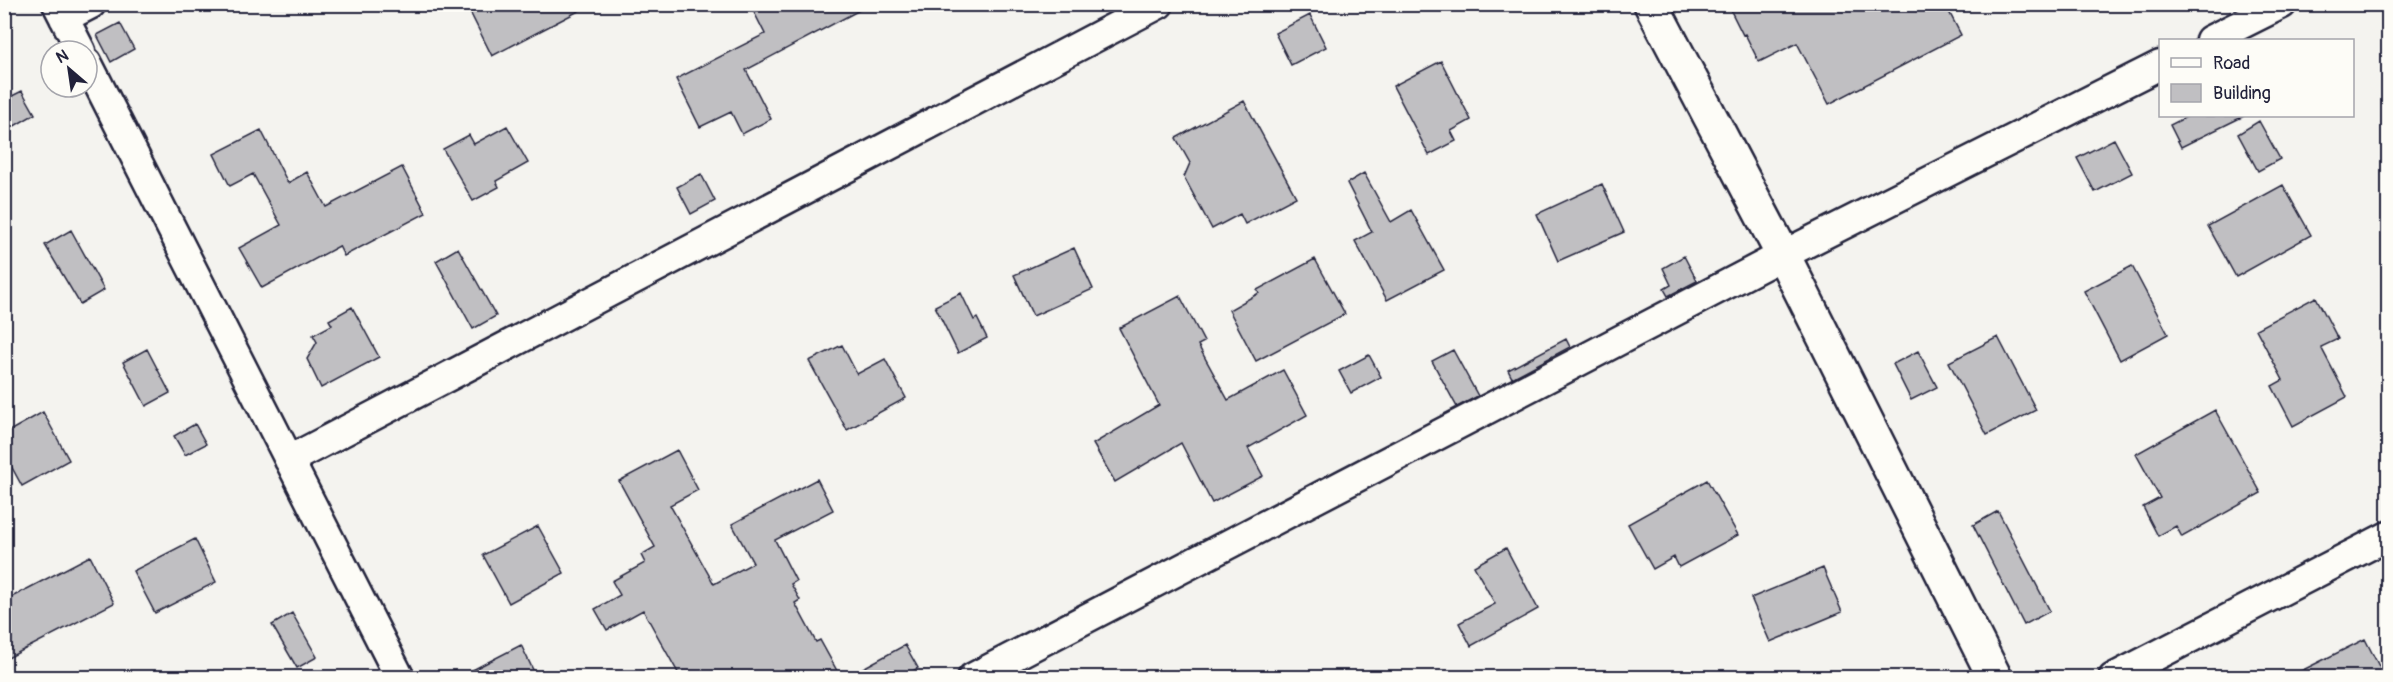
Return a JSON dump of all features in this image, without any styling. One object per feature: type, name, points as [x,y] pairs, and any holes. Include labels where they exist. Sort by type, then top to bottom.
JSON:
[{"type":"street","points":[[75,39],[61,11],[91,4]]},
{"type":"street","points":[[289,460],[1159,4]]},
{"type":"street","points":[[1652,4],[1783,255],[1995,678]]},
{"type":"street","points":[[2212,39],[2282,4]]},
{"type":"street","points":[[972,678],[1783,255],[2159,66]]},
{"type":"street","points":[[99,86],[400,678]]},
{"type":"street","points":[[2113,678],[2388,536]]},
{"type":"building","points":[[466,4],[592,4],[492,56]]},
{"type":"building","points":[[750,4],[871,4],[746,70],[771,119],[742,134],[731,112],[700,127],[676,79],[765,34]]},
{"type":"building","points":[[1744,4],[1945,4],[1961,35],[1829,104],[1797,43],[1759,62],[1731,11]]},
{"type":"building","points":[[1310,15],[1326,47],[1291,65],[1275,33]]},
{"type":"building","points":[[120,23],[134,49],[111,62],[97,35]]},
{"type":"building","points":[[1441,61],[1471,120],[1451,131],[1456,141],[1429,155],[1393,86]]},
{"type":"building","points":[[22,91],[35,114],[11,128],[4,116],[4,100]]},
{"type":"building","points":[[1244,101],[1296,197],[1245,224],[1240,214],[1212,229],[1184,177],[1190,163],[1176,138]]},
{"type":"building","points":[[2186,117],[2242,117],[2181,147],[2170,125]]},
{"type":"building","points":[[2259,121],[2280,159],[2258,171],[2238,134]]},
{"type":"building","points":[[507,126],[528,163],[496,181],[499,187],[473,201],[443,149],[469,135],[474,144]]},
{"type":"building","points":[[261,130],[288,183],[307,172],[326,207],[402,167],[426,213],[344,256],[339,246],[262,288],[239,248],[281,225],[253,174],[230,186],[214,154]]},
{"type":"building","points":[[2114,139],[2132,173],[2095,192],[2077,158]]},
{"type":"building","points":[[1364,173],[1391,222],[1411,210],[1444,270],[1387,300],[1355,241],[1372,232],[1347,183]]},
{"type":"building","points":[[701,174],[715,201],[691,214],[677,187]]},
{"type":"building","points":[[1602,184],[1624,232],[1558,261],[1537,214]]},
{"type":"building","points":[[2283,185],[2311,235],[2236,277],[2208,226]]},
{"type":"building","points":[[71,230],[104,290],[80,304],[45,245]]},
{"type":"building","points":[[458,248],[496,316],[473,329],[436,261]]},
{"type":"building","points":[[1074,248],[1093,289],[1033,316],[1014,275]]},
{"type":"building","points":[[1684,256],[1697,281],[1668,296],[1664,289],[1671,285],[1663,268]]},
{"type":"building","points":[[1315,259],[1345,314],[1256,361],[1229,310],[1259,293],[1257,290]]},
{"type":"building","points":[[2132,266],[2168,334],[2120,360],[2084,291]]},
{"type":"building","points":[[961,293],[974,320],[977,318],[987,338],[958,353],[935,306]]},
{"type":"building","points":[[1180,296],[1204,342],[1198,345],[1228,400],[1283,370],[1307,415],[1248,448],[1263,476],[1212,503],[1181,443],[1115,482],[1093,444],[1159,405],[1119,328]]},
{"type":"building","points":[[2316,297],[2338,339],[2321,347],[2347,397],[2293,426],[2272,386],[2283,380],[2256,329]]},
{"type":"building","points":[[352,307],[379,357],[321,388],[307,359],[317,342],[313,335],[332,325],[329,320]]},
{"type":"building","points":[[1998,337],[2036,410],[1987,435],[1949,362]]},
{"type":"building","points":[[1566,339],[1570,347],[1512,378],[1508,370]]},
{"type":"building","points":[[842,345],[857,374],[885,359],[906,398],[847,430],[809,361]]},
{"type":"building","points":[[147,349],[170,393],[146,406],[123,362]]},
{"type":"building","points":[[1453,350],[1478,396],[1457,407],[1432,361]]},
{"type":"building","points":[[1918,351],[1937,387],[1911,400],[1893,364]]},
{"type":"building","points":[[1369,355],[1381,377],[1351,393],[1339,371]]},
{"type":"building","points":[[2215,410],[2261,493],[2182,537],[2176,526],[2158,536],[2143,507],[2160,498],[2136,454]]},
{"type":"building","points":[[43,412],[69,460],[22,486],[4,453],[4,434]]},
{"type":"building","points":[[195,424],[206,444],[185,455],[174,436]]},
{"type":"building","points":[[677,450],[698,490],[670,505],[714,584],[753,563],[732,524],[817,479],[833,510],[775,540],[796,581],[791,584],[800,600],[795,603],[816,642],[820,640],[841,678],[681,678],[643,610],[607,630],[595,609],[620,595],[612,581],[645,563],[641,555],[655,547],[619,481]]},
{"type":"building","points":[[1707,480],[1738,535],[1679,567],[1674,557],[1653,569],[1628,524]]},
{"type":"building","points":[[1998,511],[2050,611],[2024,625],[1973,525]]},
{"type":"building","points":[[538,526],[564,573],[509,603],[483,555]]},
{"type":"building","points":[[195,539],[216,582],[155,613],[133,571]]},
{"type":"building","points":[[1506,548],[1538,609],[1471,646],[1459,623],[1495,604],[1474,566]]},
{"type":"building","points":[[90,556],[114,603],[4,660],[4,601]]},
{"type":"building","points":[[1823,568],[1842,612],[1770,642],[1751,598]]},
{"type":"building","points":[[292,613],[317,657],[297,668],[272,625]]},
{"type":"building","points":[[2365,639],[2385,678],[2287,678]]},
{"type":"building","points":[[521,645],[537,678],[457,678]]},
{"type":"building","points":[[905,645],[918,668],[901,678],[845,678]]}]
